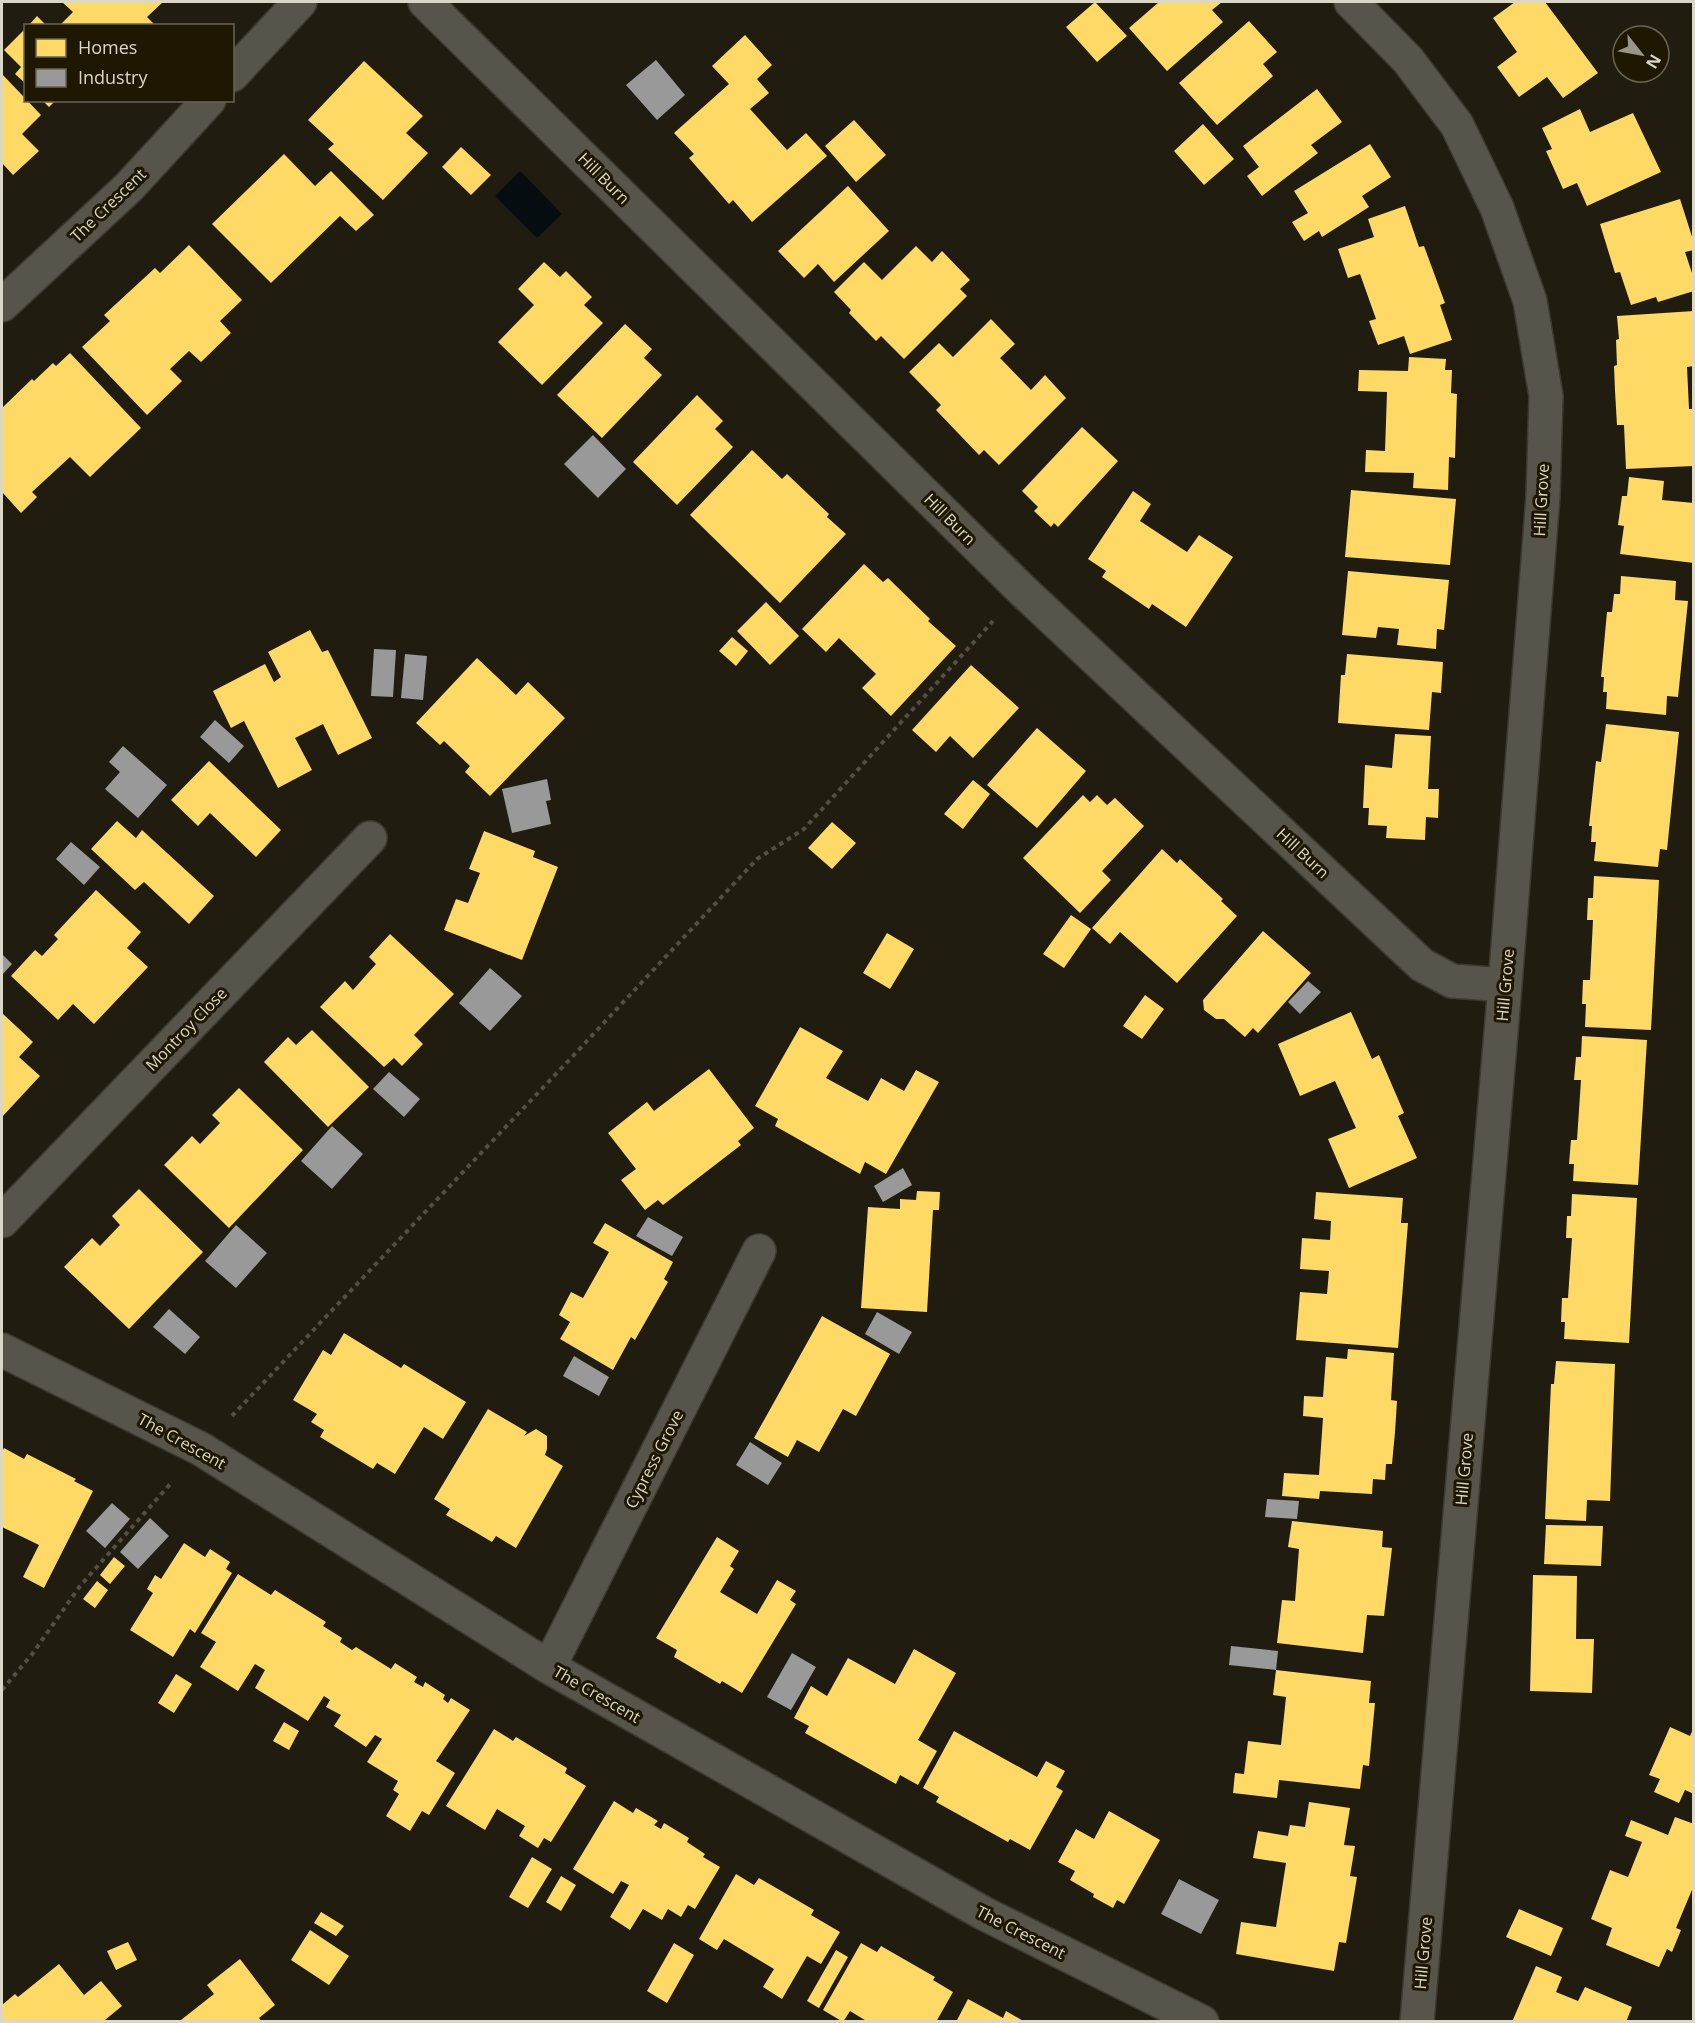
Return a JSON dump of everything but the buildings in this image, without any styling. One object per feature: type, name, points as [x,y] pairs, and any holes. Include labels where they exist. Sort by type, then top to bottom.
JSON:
[{"type":"street","points":[[234,73],[300,2]]},
{"type":"street","name":"Hill Burn","points":[[425,2],[1022,590],[1422,965],[1452,981],[1505,985]]},
{"type":"street","name":"Hill Grove","points":[[1351,2],[1408,60],[1457,125],[1497,208],[1530,301],[1546,396],[1543,496],[1505,985],[1417,2022]]},
{"type":"street","name":"The Crescent","points":[[2,304],[129,187],[207,102]]},
{"type":"street","name":"Montroy Close","points":[[2,1221],[369,838]]},
{"type":"street","name":"Cypress Grove","points":[[549,1667],[759,1251]]},
{"type":"street","name":"The Crescent","points":[[2,1350],[201,1449],[549,1667],[983,1913],[1202,2022]]},
{"type":"path","points":[[2,1690],[33,1653],[80,1586],[201,1449],[580,1049],[756,859],[804,829],[1022,590]]},
{"type":"shaded area","points":[[520,171],[562,214],[537,238],[495,196]]}]
